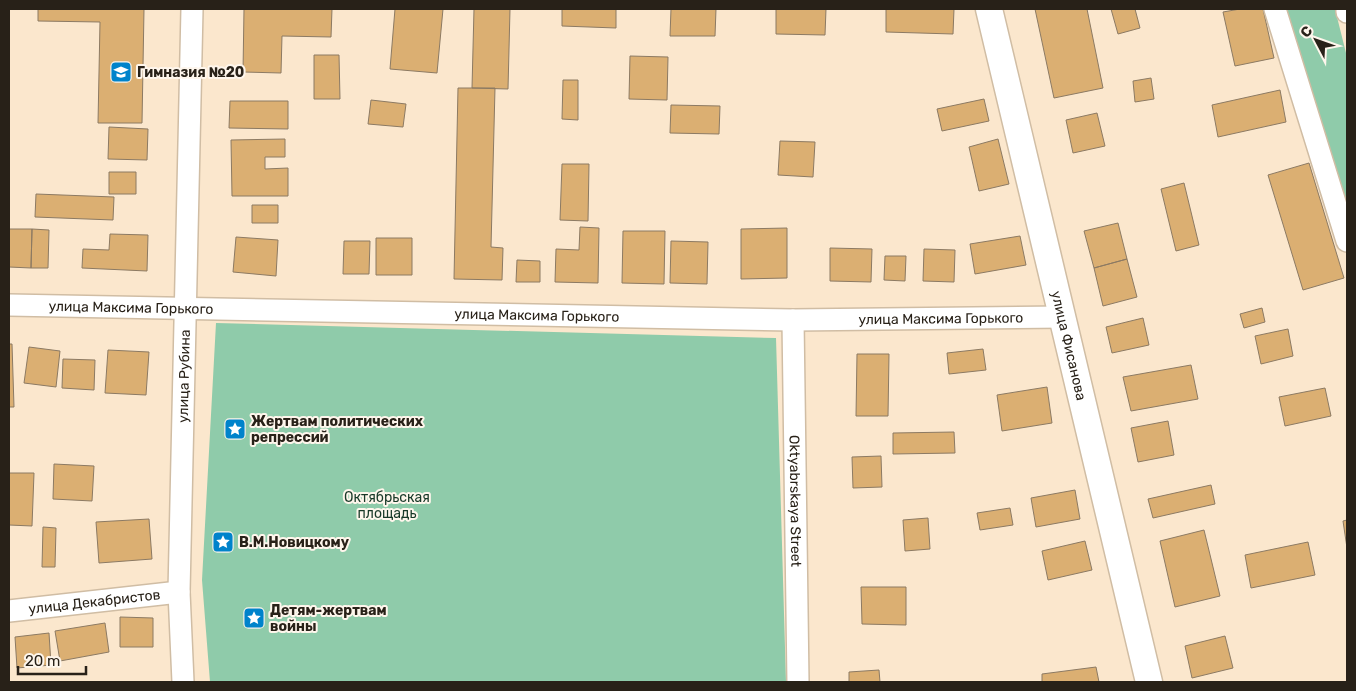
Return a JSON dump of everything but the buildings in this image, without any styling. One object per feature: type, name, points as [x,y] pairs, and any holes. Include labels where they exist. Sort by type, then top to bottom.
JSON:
[{"type":"street","name":"улица Рубина","points":[[183,682],[179,592],[187,309],[192,9]]},
{"type":"street","name":"улица Фисанова","points":[[989,9],[1064,317],[1149,682]]},
{"type":"street","points":[[1275,9],[1347,241]]},
{"type":"street","name":"улица Максима Горького","points":[[9,305],[793,320],[1064,317]]},
{"type":"street","name":"Oktyabrskaya Street","points":[[793,320],[798,682]]},
{"type":"street","name":"улица Декабристов","points":[[9,610],[179,592]]},
{"type":"green space","points":[[1285,9],[1335,9],[1347,57],[1347,210]]},
{"type":"green space","name":"Октябрьская площадь","points":[[216,323],[776,338],[786,682],[210,682],[202,580]]},
{"type":"place","name":"Гимназия №20","points":[[121,72]]},
{"type":"place","name":"Жертвам политических репрессий","points":[[235,429]]},
{"type":"place","name":"В.М.Новицкому","points":[[223,542]]},
{"type":"place","name":"Детям-жертвам войны","points":[[254,618]]}]
